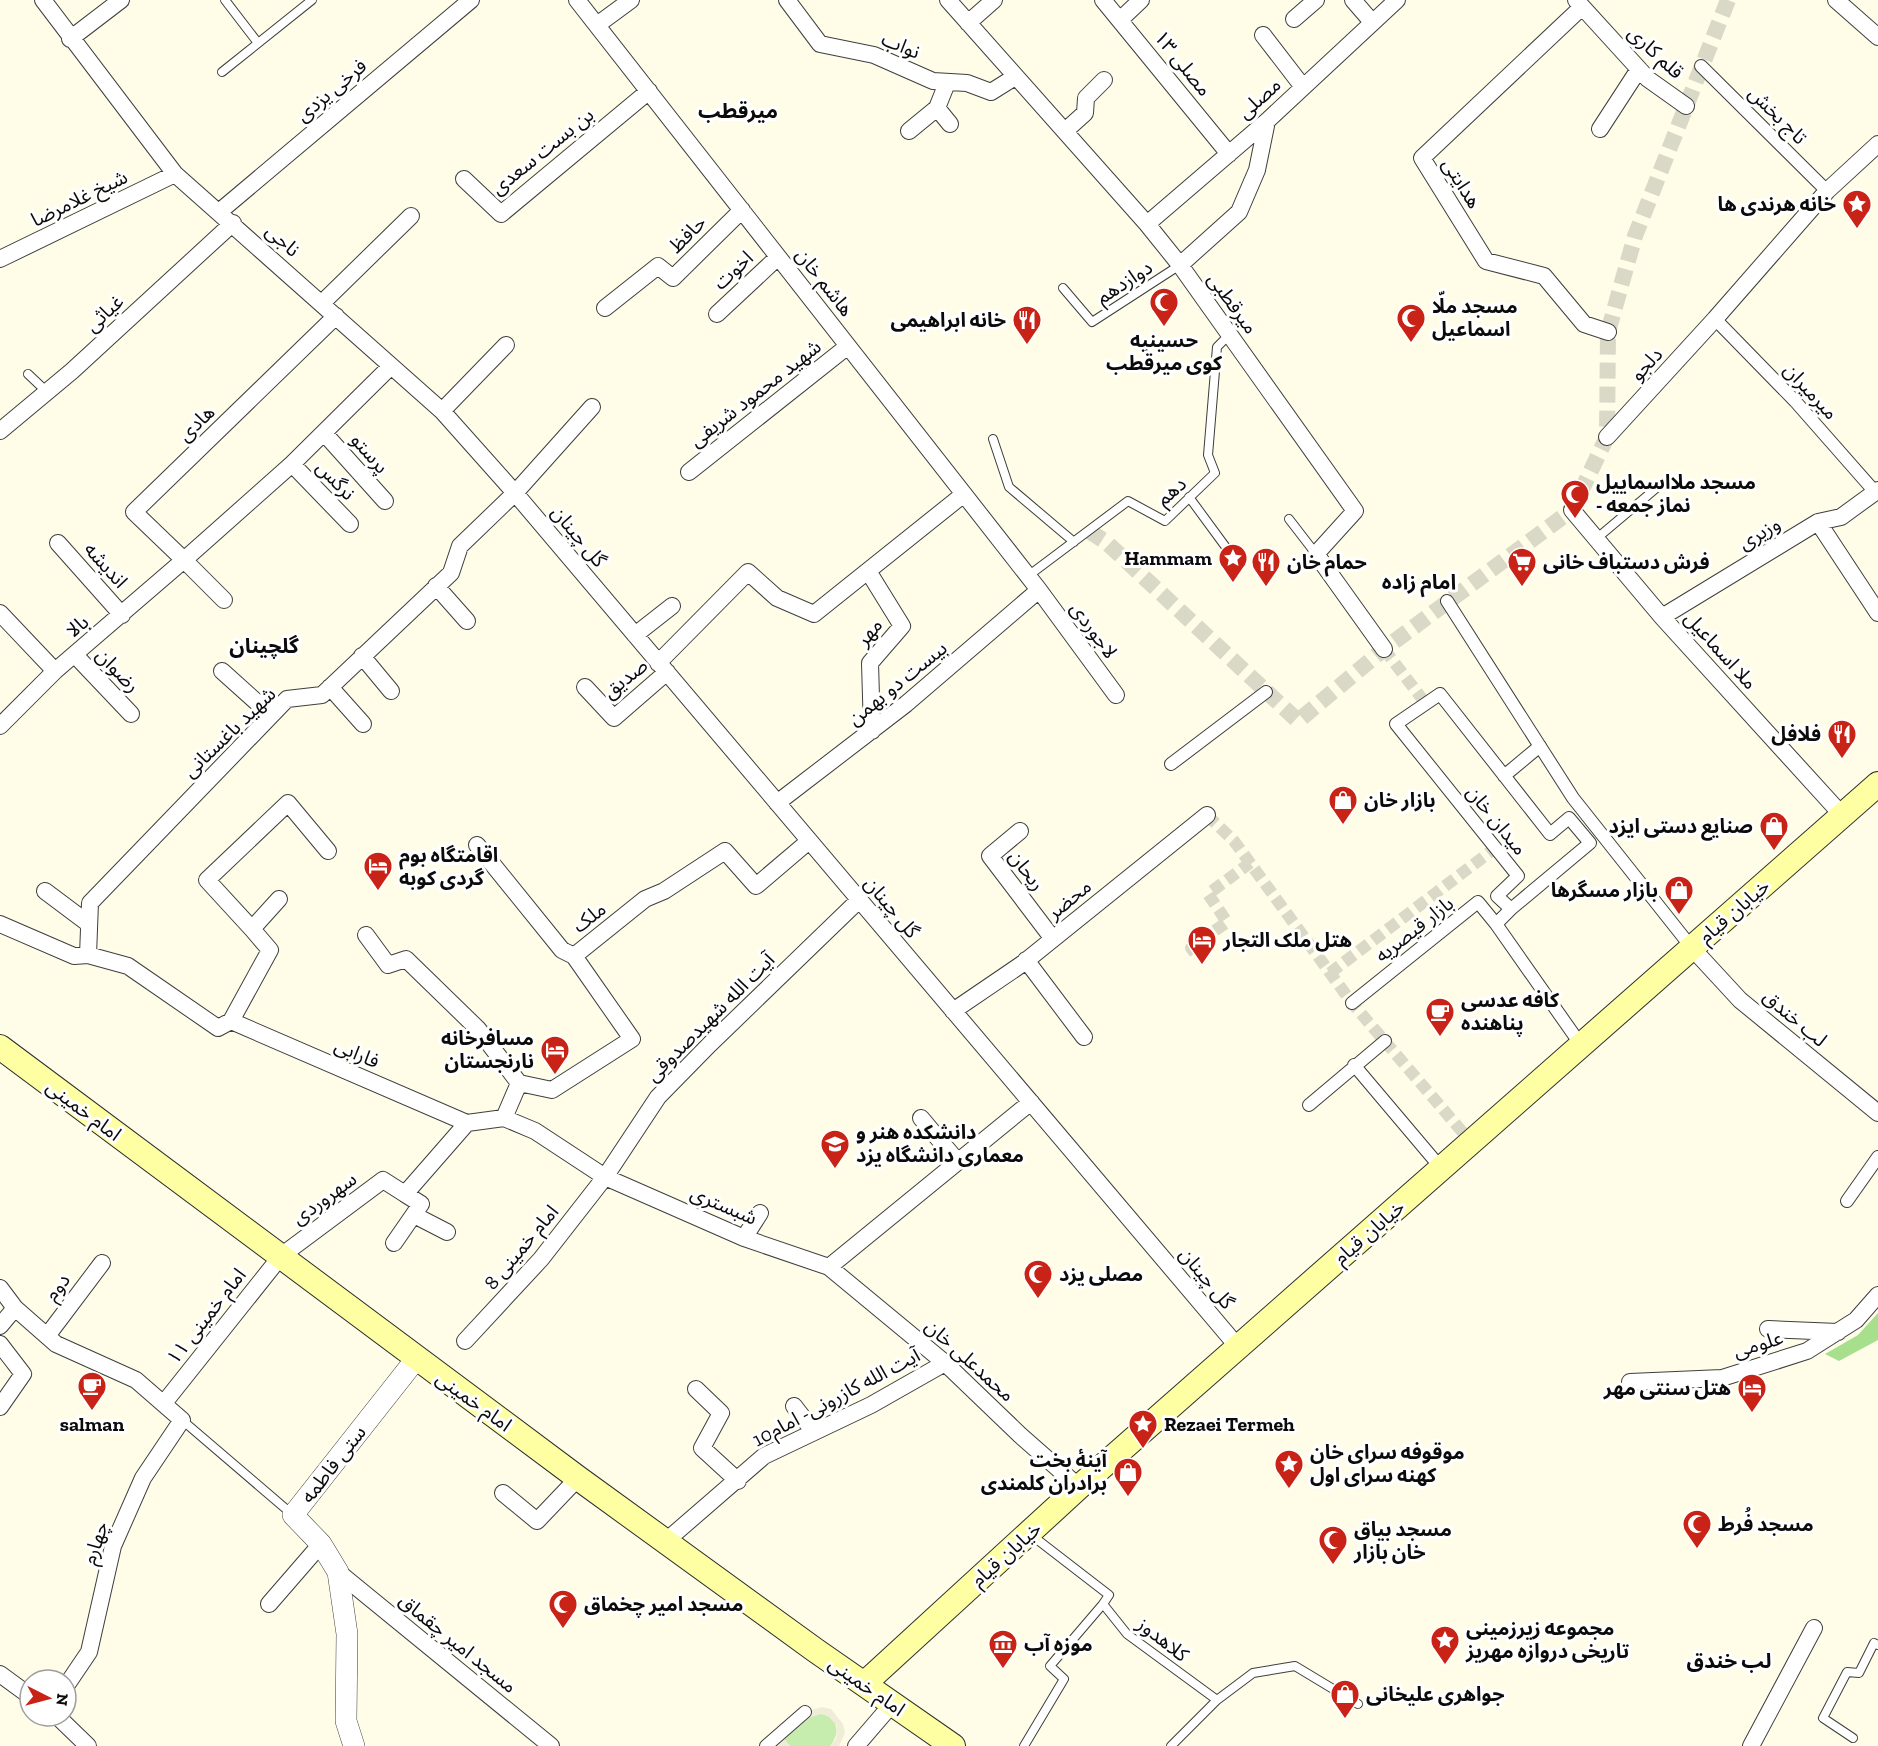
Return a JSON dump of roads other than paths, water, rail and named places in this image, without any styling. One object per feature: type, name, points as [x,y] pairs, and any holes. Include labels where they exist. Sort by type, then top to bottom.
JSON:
[{"type":"main road","name":"خیابان قیام","points":[[864,1683],[1079,1487],[1842,815],[1876,790]]},
{"type":"main road","name":"امام خمینی","points":[[0,1047],[578,1478],[953,1746]]},
{"type":"street","name":"ناجی","points":[[43,0],[70,39],[176,174],[442,411],[515,494]]},
{"type":"street","points":[[70,39],[121,0]]},
{"type":"street","name":"فرخی یزدی","points":[[219,212],[471,0]]},
{"type":"street","name":"هاشم خان","points":[[577,0],[1039,590]]},
{"type":"street","points":[[597,25],[631,0]]},
{"type":"street","name":"نواب","points":[[787,0],[820,44],[874,55],[933,81],[967,83],[991,92],[1015,77]]},
{"type":"street","name":"میرقطبی","points":[[948,0],[1147,224],[1180,265],[1355,511],[1316,554]]},
{"type":"street","points":[[968,23],[994,0]]},
{"type":"street","name":"مصلی ۱۳","points":[[1102,0],[1121,19],[1229,154]]},
{"type":"street","points":[[1121,19],[1141,0]]},
{"type":"street","points":[[1294,19],[1316,0]]},
{"type":"street","points":[[1353,0],[1372,22]]},
{"type":"street","name":"مصلی","points":[[1147,224],[1267,121],[1397,0]]},
{"type":"street","points":[[1836,0],[1878,37]]},
{"type":"street","name":"قلم کاری","points":[[1579,3],[1648,79],[1686,106]]},
{"type":"street","name":"هدایتی","points":[[1579,3],[1422,158],[1486,261],[1544,276],[1584,324],[1608,332]]},
{"type":"street","points":[[1263,35],[1303,87]]},
{"type":"street","name":"تاج بخش","points":[[1701,66],[1827,190]]},
{"type":"street","points":[[1600,129],[1639,69]]},
{"type":"street","points":[[1065,131],[1085,113],[1086,98],[1104,80]]},
{"type":"street","points":[[909,131],[937,108],[947,83]]},
{"type":"street","name":"بن بست سعدی","points":[[464,179],[501,214],[649,91]]},
{"type":"street","points":[[937,108],[950,124]]},
{"type":"street","points":[[1180,265],[1239,212],[1257,170],[1267,121]]},
{"type":"street","name":"دلجو","points":[[1607,437],[1715,320],[1827,190],[1876,151]]},
{"type":"street","name":"شیخ غلامرضا","points":[[0,259],[176,174]]},
{"type":"street","name":"حافظ","points":[[605,308],[658,266],[673,278],[742,210]]},
{"type":"street","points":[[322,303],[411,216]]},
{"type":"street","name":"غیاثی","points":[[0,431],[47,392],[233,223]]},
{"type":"street","name":"اخوت","points":[[717,314],[778,257]]},
{"type":"street","name":"هادی","points":[[184,560],[134,512],[336,316]]},
{"type":"street","name":"میرمیران","points":[[1715,320],[1795,401],[1877,491]]},
{"type":"street","points":[[442,411],[506,345]]},
{"type":"street","name":"شهید محمود شریفی","points":[[689,472],[848,346]]},
{"type":"street","name":"بالا","points":[[0,726],[55,671],[123,615],[292,464],[392,366]]},
{"type":"street","name":"شهید باغستانی","points":[[88,955],[90,903],[287,699],[322,695],[451,573],[460,546],[515,494],[592,407]]},
{"type":"street","name":"پرستو","points":[[324,433],[385,501]]},
{"type":"street","name":"نرگس","points":[[292,464],[350,524]]},
{"type":"street","name":"وزیری","points":[[1662,617],[1818,522],[1841,517],[1877,491]]},
{"type":"street","name":"گل چینان","points":[[515,494],[1238,1347]]},
{"type":"street","points":[[662,668],[748,572],[777,598],[814,614],[964,494]]},
{"type":"street","name":"ملا اسماعیل","points":[[1572,510],[1662,617],[1842,815]]},
{"type":"street","points":[[1818,522],[1878,613]]},
{"type":"street","name":"اندیشه","points":[[58,543],[123,615]]},
{"type":"street","points":[[1316,554],[1384,649]]},
{"type":"street","points":[[184,560],[224,600]]},
{"type":"street","name":"مهر","points":[[868,571],[902,626],[870,663],[872,731]]},
{"type":"street","points":[[436,586],[467,621]]},
{"type":"street","name":"بیست دو بهمن","points":[[777,803],[872,731],[1039,590]]},
{"type":"street","name":"لاجوردی","points":[[1039,590],[1116,695]]},
{"type":"street","points":[[1447,601],[1574,798],[1692,948]]},
{"type":"street","points":[[635,635],[672,606]]},
{"type":"street","points":[[0,613],[55,671]]},
{"type":"street","name":"رضوان","points":[[75,655],[131,714]]},
{"type":"street","points":[[362,656],[391,691]]},
{"type":"street","name":"صدیق","points":[[585,687],[614,718],[662,668]]},
{"type":"street","points":[[222,671],[271,715]]},
{"type":"street","points":[[330,687],[363,724]]},
{"type":"street","points":[[1170,764],[1266,692]]},
{"type":"street","name":"میدان خان","points":[[1511,909],[1497,896],[1518,876],[1396,724],[1440,694],[1550,834],[1569,818],[1586,838]]},
{"type":"street","points":[[1504,776],[1540,746]]},
{"type":"street","points":[[231,1021],[270,950],[207,880],[288,804],[328,851]]},
{"type":"street","name":"محضر","points":[[953,1011],[1026,960],[1207,815]]},
{"type":"street","points":[[1581,1045],[1496,924],[1590,843],[1586,838],[1598,830]]},
{"type":"street","name":"ریحان","points":[[1020,831],[990,856],[1053,939]]},
{"type":"street","name":"ملک","points":[[519,1083],[552,1090],[632,1039],[574,956],[645,899],[664,891],[725,851],[756,886],[809,841]]},
{"type":"street","points":[[477,845],[561,950],[574,956]]},
{"type":"street","points":[[45,891],[89,924]]},
{"type":"street","points":[[252,929],[279,899]]},
{"type":"street","name":"آیت الله شهیدصدوقی","points":[[605,1177],[658,1097],[859,900]]},
{"type":"street","name":"بازار قیصریه","points":[[1352,1003],[1478,903],[1496,924]]},
{"type":"street","points":[[0,924],[74,956],[88,955]]},
{"type":"street","points":[[366,935],[388,965],[406,959],[478,1029],[519,1083],[504,1118],[466,1123],[405,1194],[421,1204],[394,1243]]},
{"type":"street","name":"لب خندق","points":[[1692,948],[1740,1000],[1878,1113]]},
{"type":"street","name":"فارابی","points":[[88,955],[128,966],[218,1028],[231,1021],[466,1123]]},
{"type":"street","points":[[1026,960],[1084,1036]]},
{"type":"street","points":[[1309,1105],[1385,1041]]},
{"type":"street","points":[[1354,1065],[1441,1168]]},
{"type":"street","points":[[829,1267],[1031,1102]]},
{"type":"street","name":"شبستری","points":[[504,1118],[535,1131],[605,1177],[744,1238],[829,1267]]},
{"type":"street","points":[[921,1118],[958,1162]]},
{"type":"street","points":[[1847,1201],[1878,1157]]},
{"type":"street","name":"امام خمینی 8","points":[[465,1341],[541,1259],[605,1177]]},
{"type":"street","name":"سهروردی","points":[[281,1256],[383,1180],[405,1194]]},
{"type":"street","points":[[744,1238],[760,1213]]},
{"type":"street","points":[[414,1215],[447,1232]]},
{"type":"street","name":"امام خمینی ۱۱","points":[[164,1403],[281,1256]]},
{"type":"street","name":"دوم","points":[[47,1336],[102,1263]]},
{"type":"street","name":"محمدعلی خان","points":[[829,1267],[945,1362],[1020,1435],[1079,1487]]},
{"type":"street","points":[[0,1288],[15,1308],[56,1344],[136,1380],[182,1420]]},
{"type":"street","name":"علومی","points":[[1630,1382],[1722,1378],[1808,1352],[1856,1320],[1878,1295]]},
{"type":"street","points":[[0,1326],[15,1308]]},
{"type":"street","points":[[1768,1329],[1838,1332]]},
{"type":"street","points":[[0,1344],[23,1374],[0,1407]]},
{"type":"street","name":"ستی فاطمه","points":[[354,1746],[346,1721],[347,1634],[338,1572],[321,1544],[293,1515],[416,1359]]},
{"type":"street","name":"آیت الله کازرونی- امام10","points":[[666,1541],[738,1481],[764,1456],[871,1405],[945,1362]]},
{"type":"street","points":[[696,1389],[721,1413],[702,1448],[738,1481]]},
{"type":"street","points":[[794,1406],[814,1432]]},
{"type":"street","name":"چهارم","points":[[78,1668],[89,1652],[113,1545],[143,1478],[182,1420]]},
{"type":"street","points":[[503,1492],[537,1521],[578,1478]]},
{"type":"street","points":[[269,1604],[321,1544]]},
{"type":"street","name":"مسجد امیر چقماق","points":[[338,1572],[551,1746]]},
{"type":"street","points":[[1751,1746],[1814,1628]]},
{"type":"street","points":[[0,1674],[18,1687]]},
{"type":"street","points":[[856,1746],[893,1703]]},
{"type":"street","points":[[766,1746],[805,1712]]},
{"type":"street","points":[[69,1728],[88,1746]]},
{"type":"lane","points":[[225,0],[258,43]]},
{"type":"lane","points":[[222,72],[312,0]]},
{"type":"lane","name":"دوازدهم","points":[[1063,288],[1092,322],[1180,265]]},
{"type":"lane","name":"دهم","points":[[1028,576],[1128,501],[1165,521],[1215,473],[1208,455],[1217,347],[1230,334]]},
{"type":"lane","points":[[28,374],[47,392]]},
{"type":"lane","points":[[993,440],[1009,487],[1074,542]]},
{"type":"lane","points":[[1596,539],[1660,485]]},
{"type":"lane","points":[[1190,497],[1225,546]]},
{"type":"lane","points":[[1289,519],[1316,554]]},
{"type":"lane","points":[[182,1420],[293,1515]]},
{"type":"lane","name":"کلاهدوز","points":[[1029,1533],[1109,1595],[1103,1604],[1126,1634],[1217,1701]]},
{"type":"lane","points":[[1024,1746],[1064,1679],[1050,1666],[1103,1604]]},
{"type":"lane","points":[[1853,1738],[1824,1721],[1823,1718],[1846,1673],[1859,1673],[1876,1644]]},
{"type":"lane","points":[[1171,1746],[1217,1701],[1253,1673],[1295,1666],[1358,1704]]},
{"type":"tunnel","points":[[1089,531],[1106,542],[1298,721],[1384,649],[1572,510],[1607,437],[1608,332],[1635,236],[1728,0]]},
{"type":"tunnel","points":[[1384,649],[1426,704]]},
{"type":"tunnel","points":[[1207,815],[1234,841],[1352,1003],[1471,1142]]},
{"type":"tunnel","points":[[1330,973],[1494,849]]},
{"type":"tunnel","points":[[1195,953],[1191,948],[1227,922],[1208,894],[1250,863]]},
{"type":"place","name":"خانه هرندی ها","points":[[1857,230]]},
{"type":"place","name":"حسینیه کوی میرقطب","points":[[1164,328]]},
{"type":"place","name":"مسجد ملّا اسماعیل","points":[[1411,344]]},
{"type":"place","name":"خانه ابراهیمی","points":[[1027,346]]},
{"type":"place","name":"مسجد ملااسماییل - نماز جمعه","points":[[1575,520]]},
{"type":"place","name":"Hammam","points":[[1233,584]]},
{"type":"place","name":"حمام خان","points":[[1266,588]]},
{"type":"place","name":"فرش دستباف خانی","points":[[1522,588]]},
{"type":"place","name":"فلافل","points":[[1842,760]]},
{"type":"place","name":"بازار خان","points":[[1343,826]]},
{"type":"place","name":"صنایع دستی ایزد","points":[[1774,852]]},
{"type":"place","name":"اقامتگاه بوم گردی کوبه","points":[[378,892]]},
{"type":"place","name":"بازار مسگرها","points":[[1679,916]]},
{"type":"place","name":"هتل ملک التجار","points":[[1202,966]]},
{"type":"place","name":"کافه عدسی پناهنده","points":[[1440,1038]]},
{"type":"place","name":"مسافرخانه نارنجستان","points":[[555,1076]]},
{"type":"place","name":"دانشکده هنر و معماری دانشگاه یزد","points":[[835,1170]]},
{"type":"place","name":"مصلی یزد","points":[[1038,1300]]},
{"type":"place","name":"salman","points":[[92,1412]]},
{"type":"place","name":"هتل سنتی مهر","points":[[1752,1414]]},
{"type":"place","name":"Rezaei Termeh","points":[[1143,1450]]},
{"type":"place","name":"موقوفه سرای خان کهنه سرای اول","points":[[1289,1490]]},
{"type":"place","name":"آینهٔ بخت برادران کلمندی","points":[[1128,1498]]},
{"type":"place","name":"مسجد فُرط","points":[[1697,1550]]},
{"type":"place","name":"مسجد بیاق خان بازار","points":[[1333,1566]]},
{"type":"place","name":"مسجد امیر چخماق","points":[[563,1630]]},
{"type":"place","name":"مجموعه زیرزمینی تاریخی دروازه مهریز","points":[[1445,1666]]},
{"type":"place","name":"موزه آب","points":[[1003,1670]]},
{"type":"place","name":"جواهری علیخانی","points":[[1345,1720]]},
{"type":"district","name":"میرقطب","points":[[738,110]]},
{"type":"district","name":"امام زاده","points":[[1419,581]]},
{"type":"district","name":"گلچینان","points":[[264,645]]},
{"type":"district","name":"لب خندق","points":[[1729,1660]]}]
